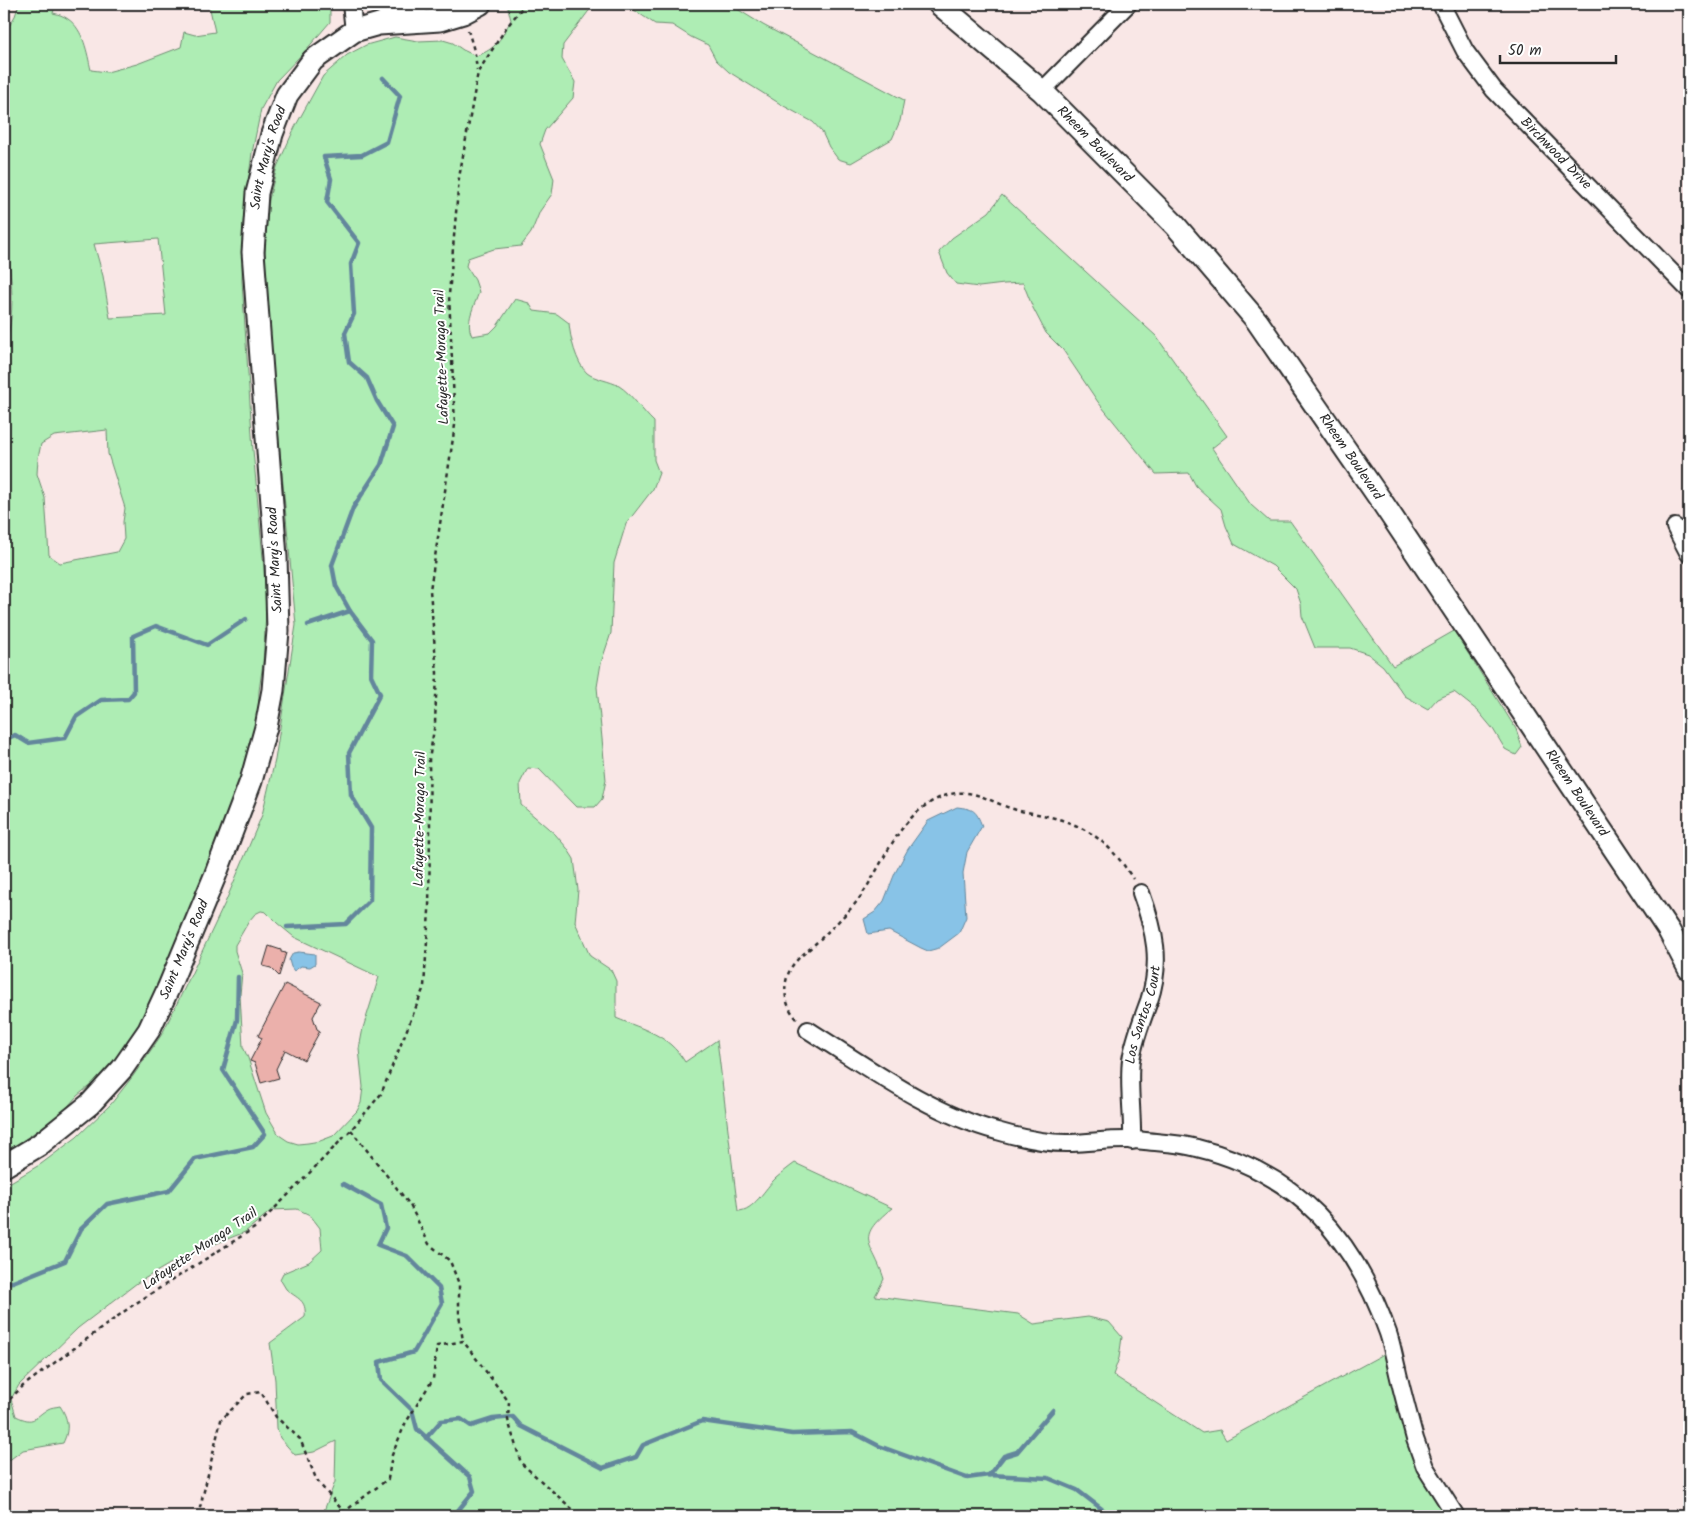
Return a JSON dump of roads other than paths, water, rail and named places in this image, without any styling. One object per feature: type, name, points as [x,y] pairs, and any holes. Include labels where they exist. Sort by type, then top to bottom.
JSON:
[{"type":"street","points":[[352,4],[354,31]]},
{"type":"street","points":[[383,4],[426,21]]},
{"type":"street","name":"Rheem Boulevard","points":[[939,4],[1042,91],[1175,226],[1256,321],[1382,502],[1658,915],[1689,969]]},
{"type":"street","points":[[1042,91],[1128,4]]},
{"type":"street","name":"Birchwood Drive","points":[[1441,4],[1465,51],[1494,90],[1689,290]]},
{"type":"street","name":"Saint Mary's Road","points":[[4,1166],[39,1146],[90,1104],[122,1069],[149,1030],[212,884],[251,781],[266,727],[273,690],[278,631],[276,557],[253,252],[257,193],[272,134],[287,95],[313,60],[354,31],[379,24],[440,20],[472,8]]},
{"type":"street","points":[[1675,527],[1689,554]]},
{"type":"street","name":"Los Santos Court","points":[[1132,1141],[1131,1061],[1154,982],[1157,957],[1154,931],[1141,893]]},
{"type":"street","points":[[808,1030],[901,1087],[971,1124],[997,1132],[1048,1142],[1132,1141],[1195,1147],[1214,1152],[1266,1174],[1282,1183],[1303,1200],[1335,1233],[1365,1278],[1389,1335],[1425,1467],[1456,1516]]},
{"type":"water","points":[[957,807],[974,811],[982,826],[967,852],[963,873],[966,917],[959,933],[939,948],[928,951],[889,931],[868,934],[864,919],[875,912],[884,901],[895,873],[908,849],[928,821]]},
{"type":"water","points":[[293,953],[315,954],[315,964],[310,967],[301,966],[294,971],[289,960]]},
{"type":"waterway","points":[[287,927],[346,924],[370,900],[371,828],[351,795],[349,753],[380,694],[371,675],[372,640],[350,611],[336,586],[332,565],[353,508],[381,465],[393,427],[377,401],[367,378],[349,362],[345,333],[354,314],[351,264],[359,243],[327,202],[331,179],[324,157],[362,155],[387,142],[400,96],[383,78]]},
{"type":"waterway","points":[[308,625],[350,611]]},
{"type":"waterway","points":[[4,740],[15,735],[28,743],[65,738],[76,717],[101,700],[128,699],[134,692],[133,636],[156,626],[207,645],[246,619]]},
{"type":"waterway","points":[[4,1283],[13,1282],[65,1261],[81,1229],[107,1204],[169,1191],[195,1159],[253,1147],[265,1134],[223,1070],[237,1020],[238,977]]},
{"type":"waterway","points":[[343,1184],[381,1205],[386,1228],[378,1245],[407,1256],[439,1288],[442,1303],[414,1352],[379,1362],[381,1380],[412,1410],[417,1429],[470,1477],[474,1491],[456,1513],[456,1516]]},
{"type":"waterway","points":[[989,1475],[1004,1456],[1017,1452],[1053,1410]]},
{"type":"waterway","points":[[426,1438],[441,1421],[461,1419],[471,1426],[493,1419],[513,1417],[521,1426],[603,1468],[636,1457],[643,1445],[702,1421],[792,1434],[852,1432],[879,1446],[967,1478],[989,1475],[1048,1478],[1077,1490],[1111,1516]]}]
